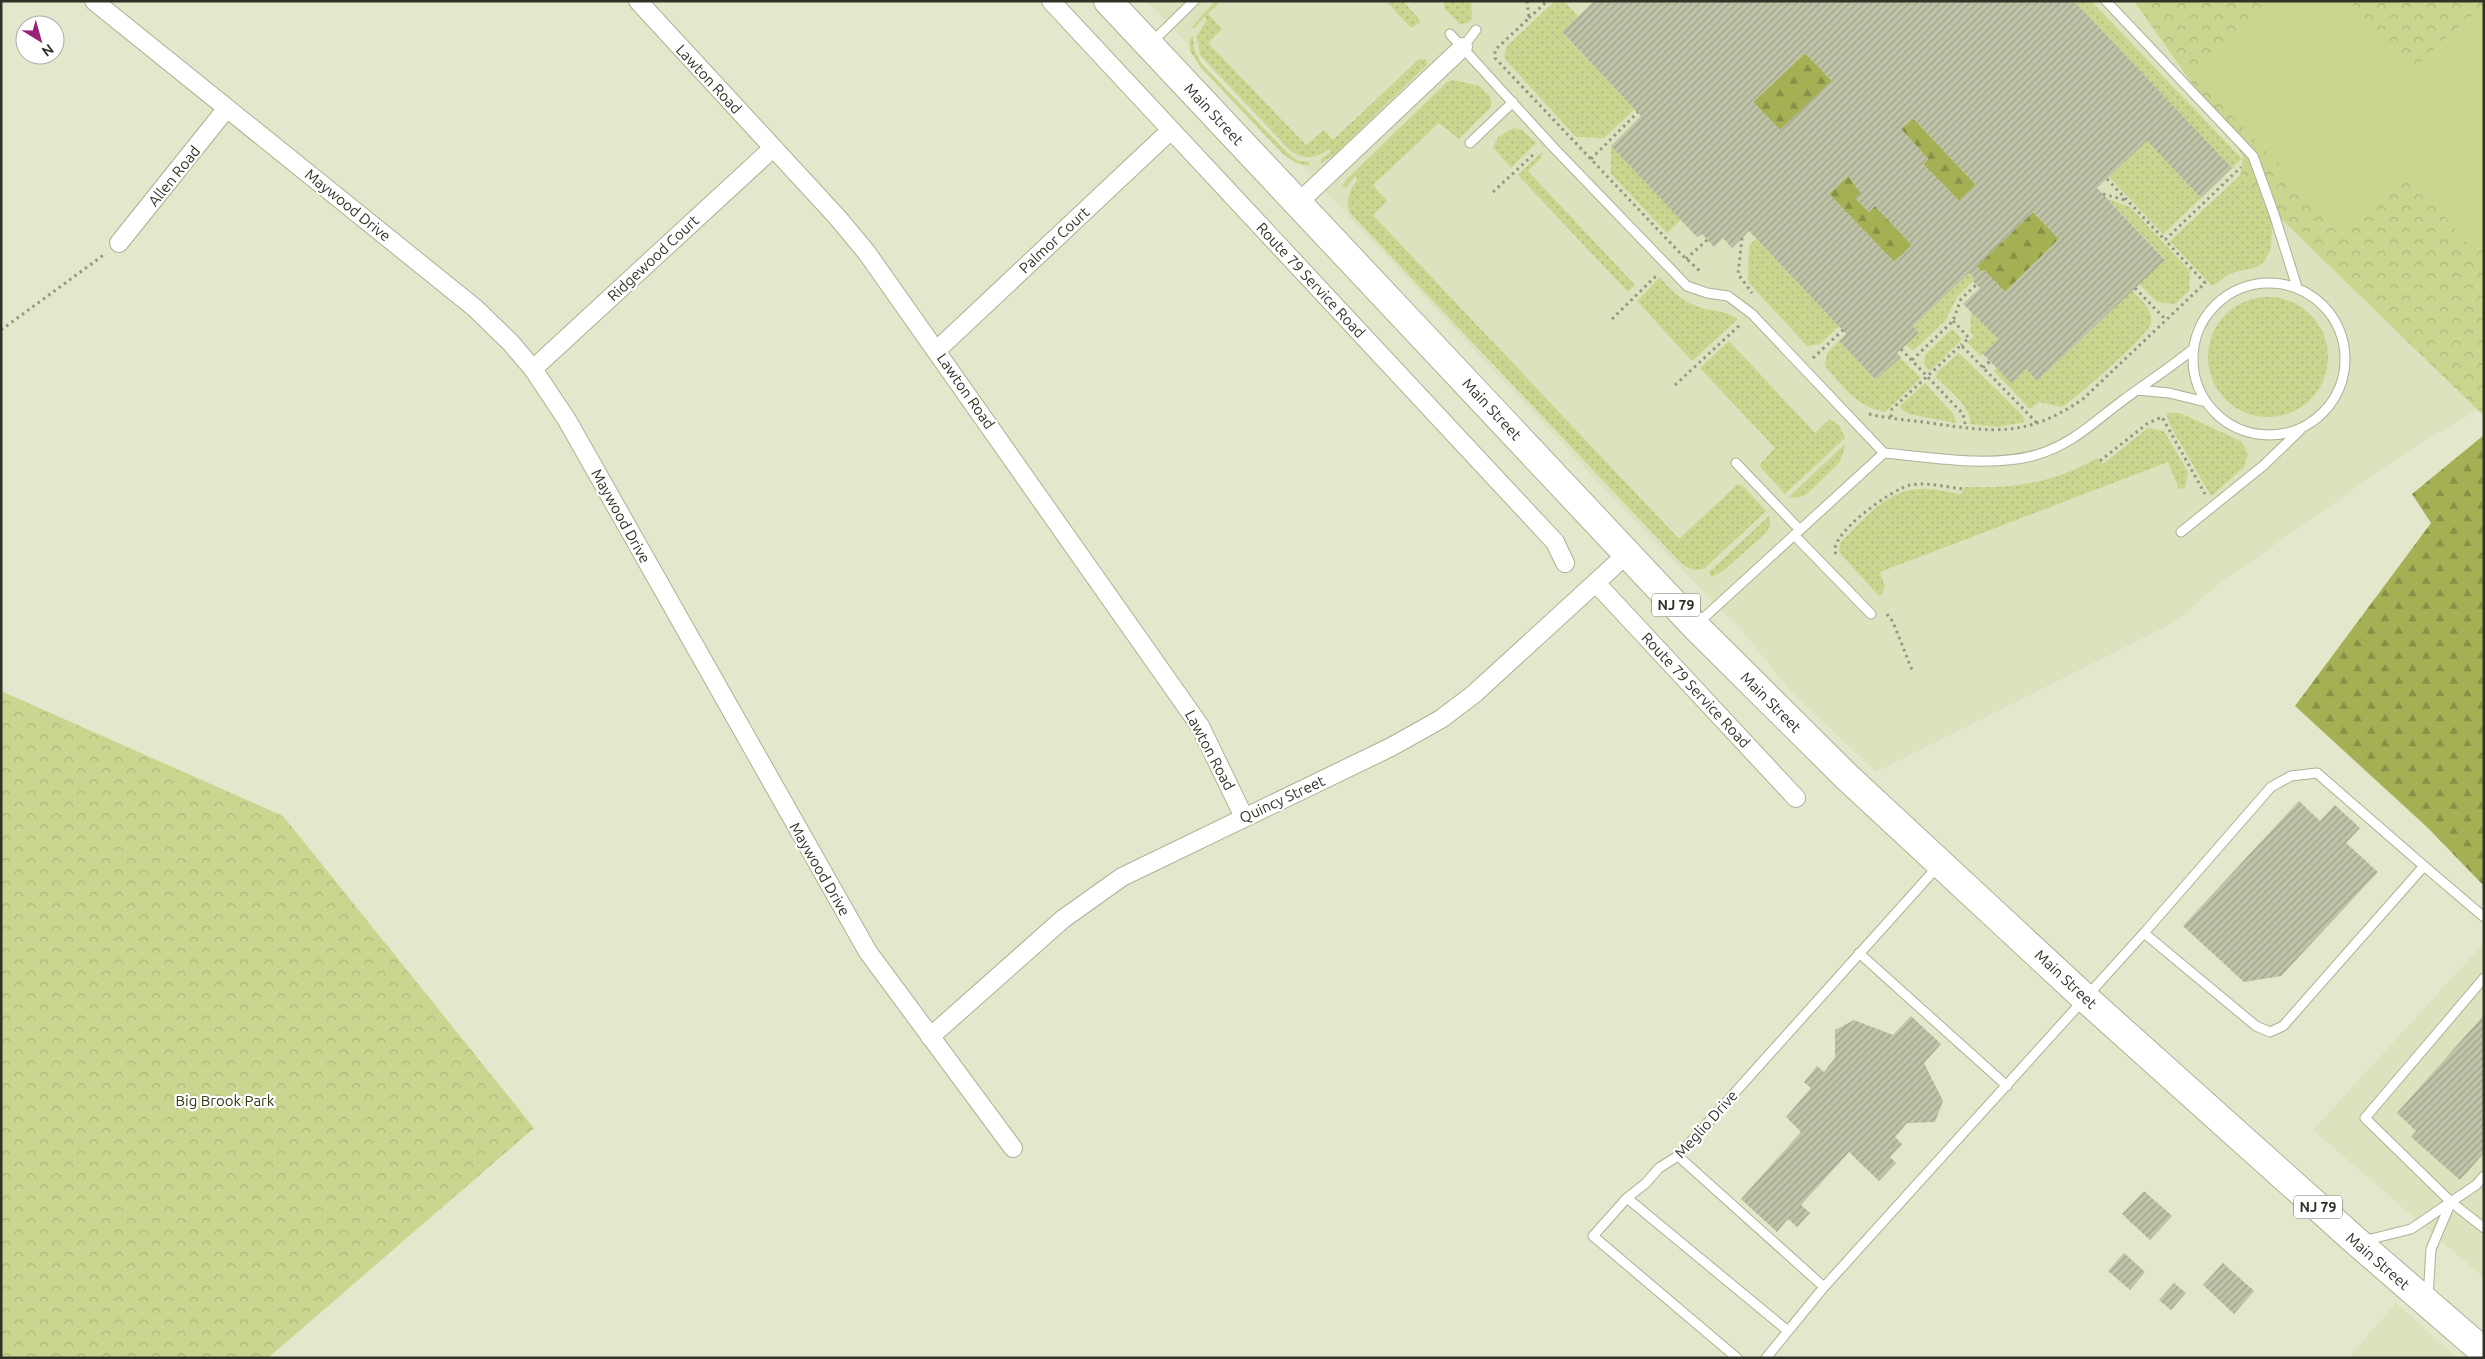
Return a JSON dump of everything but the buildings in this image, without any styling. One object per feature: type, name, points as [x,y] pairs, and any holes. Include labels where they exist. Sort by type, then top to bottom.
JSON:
[{"type":"main road","name":"Main Street","points":[[1108,1],[1695,626],[1846,777],[2085,998],[2357,1242],[2484,1352]]},
{"type":"street","name":"Maywood Drive","points":[[94,1],[475,308],[511,343],[533,369],[567,420],[868,952],[1013,1148]]},
{"type":"street","name":"Lawton Road","points":[[638,1],[867,253],[1200,726],[1244,817]]},
{"type":"street","name":"Route 79 Service Road","points":[[1050,1],[1555,542],[1566,563]]},
{"type":"street","points":[[1298,203],[1463,48]]},
{"type":"street","name":"Allen Road","points":[[119,243],[228,108]]},
{"type":"street","name":"Palmor Court","points":[[937,350],[1171,130]]},
{"type":"street","name":"Ridgewood Court","points":[[533,369],[772,148]]},
{"type":"street","name":"Quincy Street","points":[[930,1037],[1063,919],[1122,877],[1391,747],[1441,719],[1474,694],[1628,553]]},
{"type":"street","name":"Route 79 Service Road","points":[[1596,583],[1796,798]]},
{"type":"lane","points":[[1149,44],[1194,1]]},
{"type":"lane","points":[[2106,1],[2253,156],[2280,229],[2297,288]]},
{"type":"lane","points":[[1463,48],[1476,30]]},
{"type":"lane","points":[[1450,34],[1666,266],[1687,286],[1707,293],[1728,296],[1752,314],[1884,453],[1975,460],[2018,459],[2036,455],[2077,437],[2137,390],[2166,372],[2193,349]]},
{"type":"lane","points":[[1470,143],[1513,102]]},
{"type":"lane","points":[[2180,532],[2264,465],[2300,430],[2322,416],[2337,395],[2345,370],[2345,345],[2336,320],[2319,301],[2297,288],[2275,283],[2252,284],[2230,293],[2212,308],[2200,327],[2193,349],[2193,372],[2200,394],[2214,413],[2232,427],[2254,435],[2277,436],[2300,430]]},
{"type":"lane","points":[[2137,390],[2169,393],[2206,402]]},
{"type":"lane","points":[[1695,626],[1884,453]]},
{"type":"lane","points":[[1736,462],[1871,614]]},
{"type":"lane","points":[[1766,1358],[1824,1287],[2144,933],[2271,787],[2291,776],[2318,773],[2484,917]]},
{"type":"lane","name":"Meglio Drive","points":[[1737,1358],[1593,1236],[1627,1198],[1646,1183],[1659,1168],[1678,1156],[1940,864]]},
{"type":"lane","points":[[2144,933],[2256,1026],[2270,1032],[2283,1026],[2424,866]]},
{"type":"lane","points":[[1859,953],[2007,1086]]},
{"type":"lane","points":[[2484,978],[2366,1118],[2452,1202],[2484,1228]]},
{"type":"lane","points":[[1678,1156],[1824,1287]]},
{"type":"lane","points":[[2357,1242],[2410,1229],[2476,1185],[2484,1176]]},
{"type":"lane","points":[[1627,1198],[1788,1331]]},
{"type":"lane","points":[[2427,1304],[2431,1249],[2452,1202]]},
{"type":"path","points":[[1526,1],[1529,18]]},
{"type":"path","points":[[1547,1],[1495,50],[1496,58],[1680,253],[1699,272],[1707,274]]},
{"type":"path","points":[[1591,159],[1638,112]]},
{"type":"path","points":[[1493,192],[1561,128]]},
{"type":"path","points":[[2165,240],[2253,156]]},
{"type":"path","points":[[1864,411],[1966,428],[2003,431],[2038,423],[2083,400],[2205,283],[2107,179]]},
{"type":"path","points":[[2103,194],[2129,202]]},
{"type":"path","points":[[1675,384],[1763,304],[1744,284],[1738,274],[1742,238]]},
{"type":"path","points":[[1686,259],[1707,240]]},
{"type":"path","points":[[1,330],[119,243]]},
{"type":"path","points":[[1612,319],[1680,253]]},
{"type":"path","points":[[1734,280],[1744,284]]},
{"type":"path","points":[[1912,360],[1953,321],[1961,299],[1976,285]]},
{"type":"path","points":[[2135,288],[2166,320]]},
{"type":"path","points":[[1891,417],[1892,409],[1970,338],[1953,321]]},
{"type":"path","points":[[1813,358],[1843,330]]},
{"type":"path","points":[[1961,345],[2038,423]]},
{"type":"path","points":[[1902,349],[1963,414],[1966,428]]},
{"type":"path","points":[[1806,352],[1819,365]]},
{"type":"path","points":[[1983,368],[1990,361]]},
{"type":"path","points":[[2100,461],[2148,423],[2162,418],[2213,506]]},
{"type":"path","points":[[1840,559],[1834,552],[1840,536],[1886,495],[1899,489],[1929,484],[1963,490]]},
{"type":"path","points":[[1884,608],[1893,622],[1912,670]]},
{"type":"shaded area","points":[[1147,1],[2484,1],[2484,406],[2411,449],[2216,586],[2177,621],[1876,772],[1790,690],[1746,635],[1643,530]]},
{"type":"shaded area","points":[[2484,943],[2484,1278],[2313,1130]]},
{"type":"shaded area","points":[[2396,1303],[2457,1358],[2348,1358]]},
{"type":"green space","points":[[1215,1],[1221,1],[1208,14],[1222,29],[1208,43],[1306,145],[1324,130],[1333,140],[1419,59],[1426,59],[1427,65],[1335,154],[1321,163],[1321,159],[1331,152],[1330,149],[1310,157],[1300,156],[1290,150],[1200,55],[1197,36],[1207,19],[1204,17],[1195,28],[1192,27]]},
{"type":"green space","points":[[1386,1],[1403,1],[1420,20],[1420,23],[1411,28]]},
{"type":"green space","points":[[1444,1],[1471,1],[1472,19],[1467,23],[1460,24],[1444,8]]},
{"type":"green space","points":[[1555,1],[1564,1],[1578,16],[1562,33],[1635,109],[1604,138],[1576,137],[1504,58],[1507,46]]},
{"type":"green space","points":[[2074,1],[2091,1],[2242,159],[2232,168]]},
{"type":"green space","points":[[2134,1],[2484,1],[2484,416],[2240,179],[2243,156]]},
{"type":"green space","points":[[2276,1],[2348,1],[2419,76],[2421,60],[2484,5],[2484,247],[2476,254],[2414,180],[2414,164],[2344,231],[2195,78]]},
{"type":"green space","points":[[1190,37],[1193,37],[1194,50],[1202,64],[1288,153],[1298,161],[1309,162],[1309,166],[1296,163],[1284,155],[1201,68],[1190,51]]},
{"type":"green space","points":[[1805,53],[1832,81],[1780,130],[1753,102]]},
{"type":"green space","points":[[1453,80],[1480,86],[1491,98],[1491,107],[1459,139],[1439,123],[1373,185],[1387,201],[1373,215],[1679,539],[1738,484],[1743,486],[1766,511],[1704,569],[1694,570],[1683,565],[1350,213],[1349,194],[1358,179],[1355,176],[1346,188],[1342,187],[1347,179],[1447,82]]},
{"type":"green space","points":[[1913,118],[1976,185],[1959,201],[1923,164],[1928,159],[1901,129]]},
{"type":"green space","points":[[1513,128],[1522,130],[1536,143],[1511,168],[1493,147],[1498,137]]},
{"type":"green space","points":[[2147,141],[2201,198],[2163,234],[2109,177]]},
{"type":"green space","points":[[1611,146],[1681,220],[1667,233],[1611,174]]},
{"type":"green space","points":[[1542,152],[1541,158],[1528,171],[1635,285],[1628,292],[1518,175]]},
{"type":"green space","points":[[2249,167],[2261,200],[2269,211],[2272,221],[2271,248],[2264,262],[2257,267],[2231,273],[2212,286],[2170,241]]},
{"type":"green space","points":[[1848,176],[1861,193],[1856,199],[1869,212],[1875,206],[1912,245],[1894,262],[1829,194]]},
{"type":"green space","points":[[2108,199],[2130,207],[2190,271],[2189,291],[2175,304],[2157,302],[2139,284],[2165,259]]},
{"type":"green space","points":[[2033,212],[2059,239],[2005,292],[1984,270],[1982,272],[1977,266]]},
{"type":"green space","points":[[1756,239],[1839,326],[1820,344],[1807,346],[1748,282],[1749,245]]},
{"type":"green space","points":[[1969,273],[1975,279],[1957,297],[1946,320],[1913,351],[1906,345],[1919,333],[1913,326]]},
{"type":"green space","points":[[1660,277],[1669,288],[1685,301],[1698,307],[1726,313],[1738,319],[1692,361],[1637,301]]},
{"type":"green space","points":[[2132,291],[2146,305],[2150,313],[2151,323],[2147,330],[2111,366],[2062,407],[2039,402],[2030,409],[1994,371],[1997,368],[2011,383],[2026,369],[2037,381]]},
{"type":"green space","points":[[2268,297],[2291,301],[2311,314],[2324,334],[2328,357],[2324,380],[2311,400],[2291,413],[2268,417],[2245,413],[2225,400],[2212,380],[2208,357],[2212,334],[2225,314],[2245,301]]},
{"type":"green space","points":[[1971,312],[1998,339],[1981,356],[1967,342],[1974,336],[1970,332]]},
{"type":"green space","points":[[1952,329],[1962,339],[1930,371],[1924,364],[1925,355]]},
{"type":"green space","points":[[1729,341],[1815,433],[1829,419],[1839,425],[1845,438],[1785,494],[1760,467],[1761,463],[1775,448],[1700,368]]},
{"type":"green space","points":[[1839,341],[1876,380],[1900,358],[1921,378],[1885,412],[1866,405],[1851,395],[1825,366],[1827,353]]},
{"type":"green space","points":[[1959,353],[2023,416],[2024,422],[1999,427],[1970,424],[1970,417],[1963,405],[1936,377],[1937,372]]},
{"type":"green space","points":[[1925,383],[1954,415],[1956,423],[1909,414],[1901,409],[1900,406]]},
{"type":"green space","points":[[2166,413],[2180,413],[2241,441],[2248,454],[2244,467],[2211,496],[2171,427]]},
{"type":"green space","points":[[2148,428],[2164,431],[2188,472],[2185,488],[2179,489],[2168,462],[1880,572],[1885,587],[1880,597],[1839,552],[1840,543],[1857,525],[1876,508],[1896,495],[1919,489],[1962,494],[1964,487],[1999,487],[2049,479],[2081,467],[2097,458],[2103,464]]},
{"type":"green space","points":[[2484,435],[2484,886],[2428,828],[2295,706],[2431,523],[2412,494]]},
{"type":"green space","points":[[1846,443],[1840,462],[1806,495],[1794,498],[1789,497]]},
{"type":"green space","points":[[1769,516],[1770,526],[1766,533],[1723,571],[1711,577],[1709,572]]},
{"type":"green space","name":"Big Brook Park","points":[[1,691],[283,816],[534,1128],[268,1358],[1,1358]]}]
